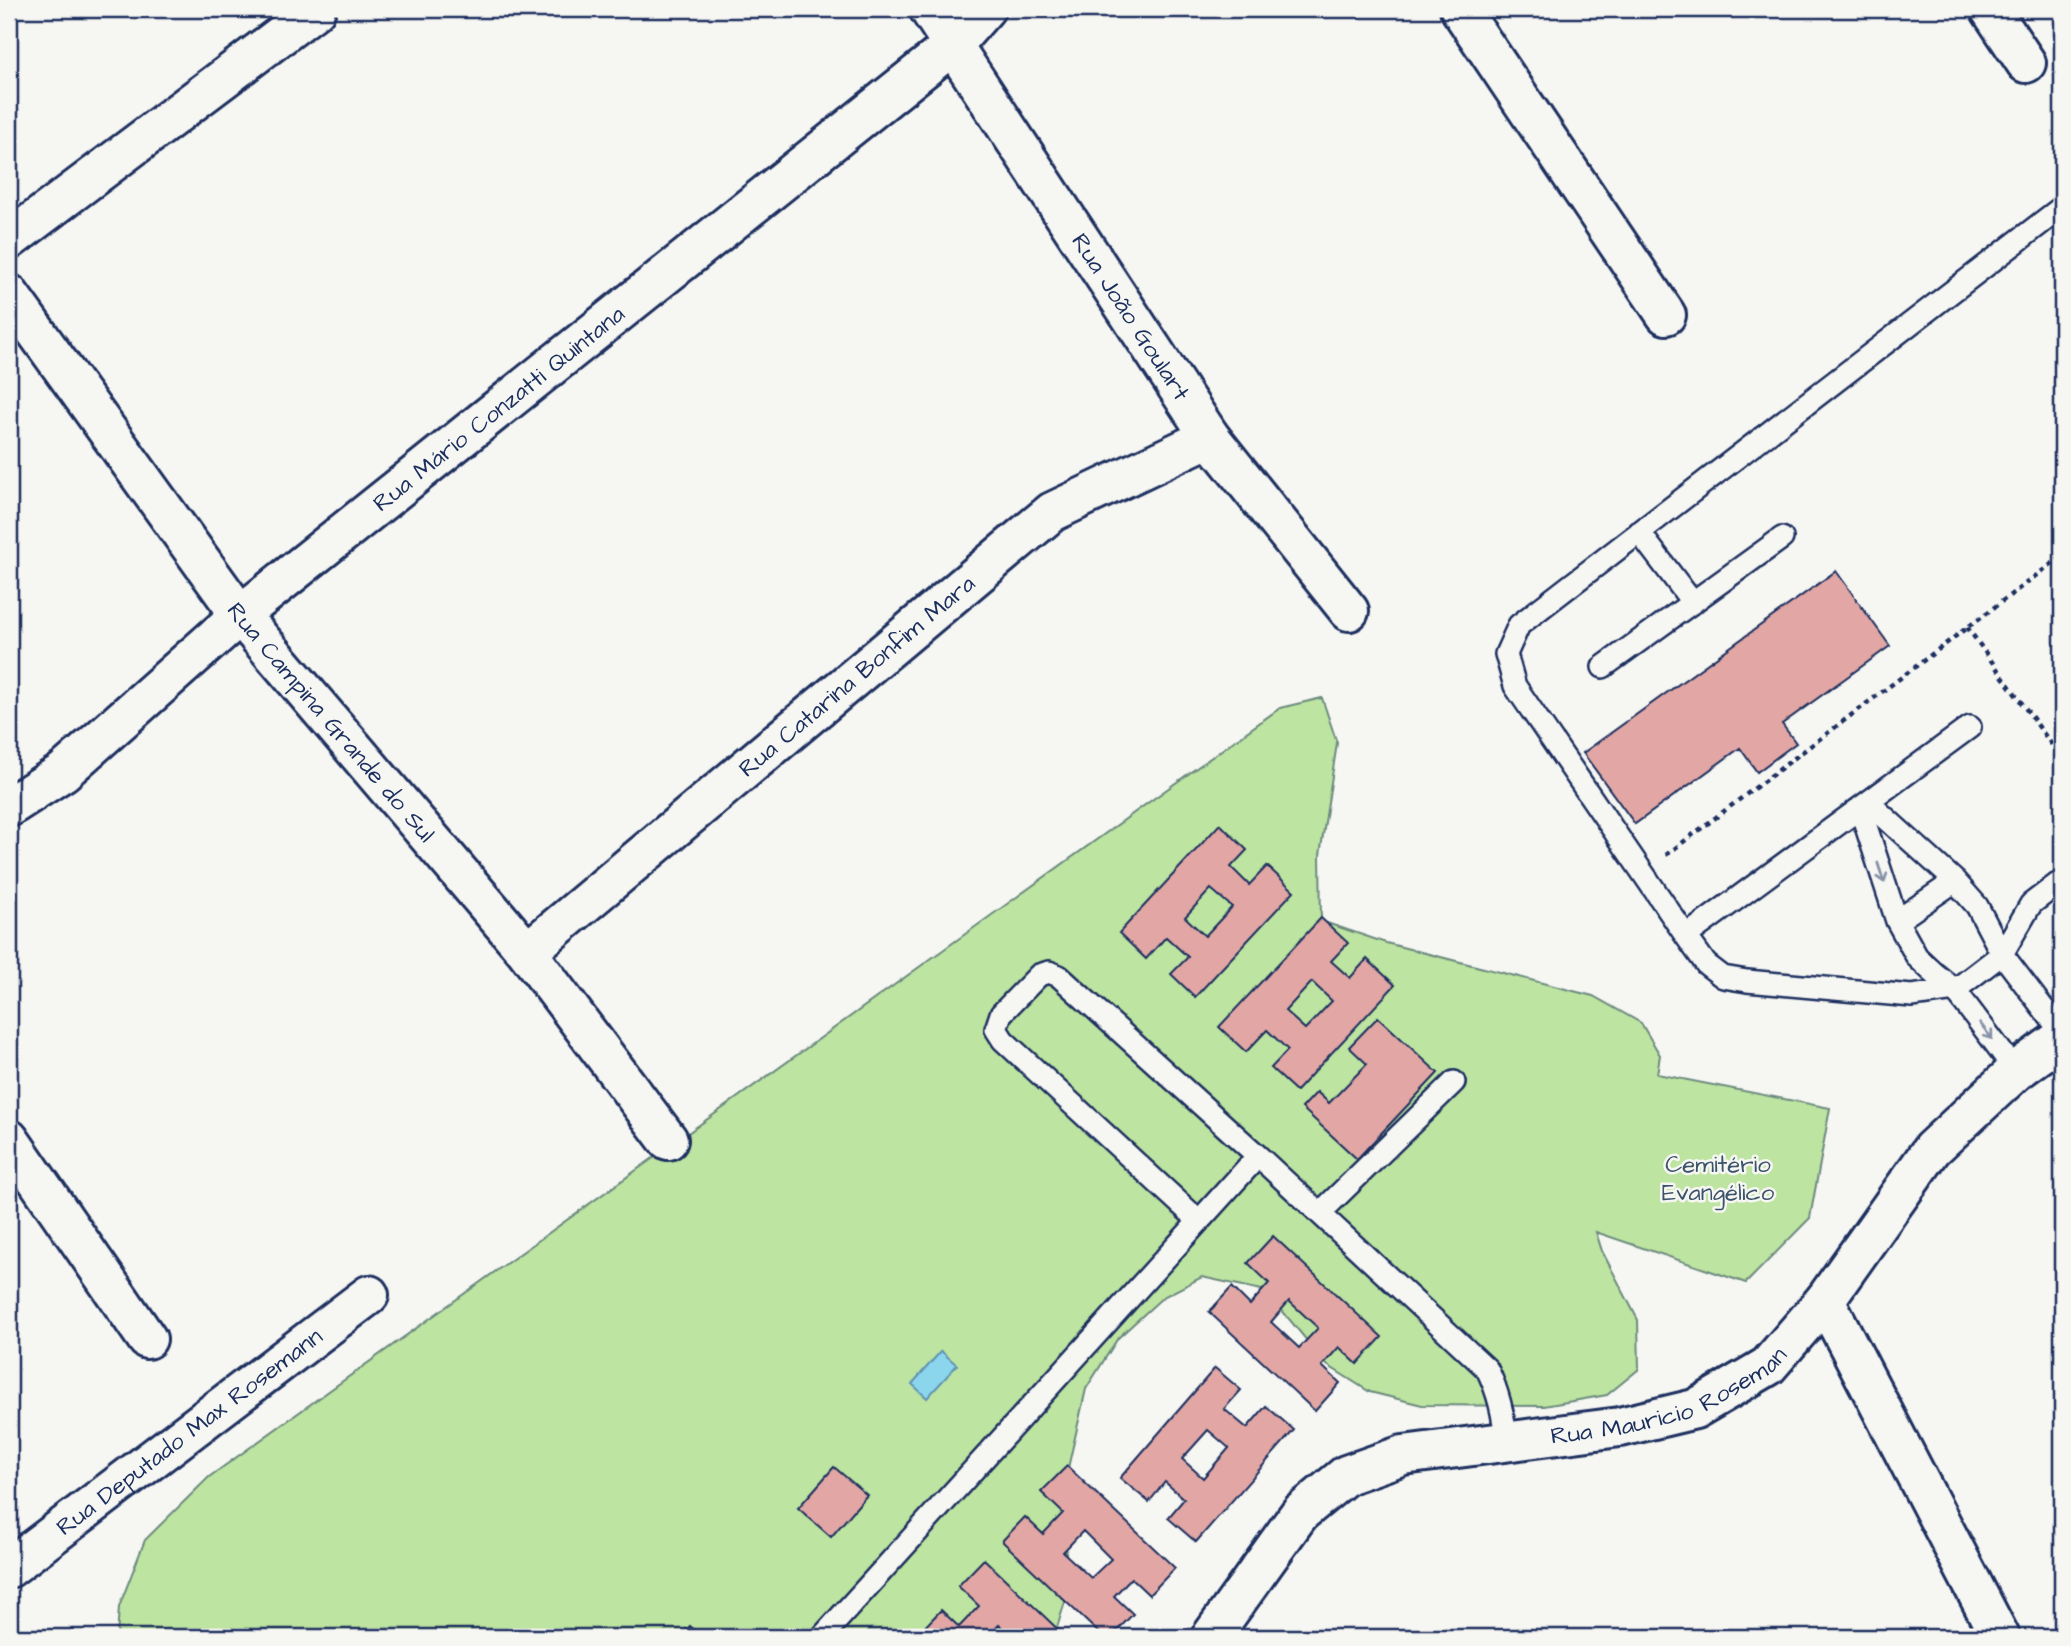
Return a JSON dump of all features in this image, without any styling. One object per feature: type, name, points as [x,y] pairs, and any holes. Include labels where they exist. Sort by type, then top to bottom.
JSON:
[{"type":"street","points":[[9,240],[316,9]]},
{"type":"street","name":"Rua João Goulart","points":[[929,9],[1210,437],[1349,611]]},
{"type":"street","name":"Rua Mário Conzatti Quintana","points":[[9,807],[63,772],[240,615],[953,46],[985,9]]},
{"type":"street","points":[[1460,9],[1666,315]]},
{"type":"street","points":[[1990,9],[2026,63]]},
{"type":"street","name":"Rua Campina Grande do Sul","points":[[9,294],[240,615],[527,952],[667,1140]]},
{"type":"street","name":"Rua Catarina Bonfim Mara","points":[[527,952],[1052,512],[1210,437]]},
{"type":"street","name":"Rua Mauricio Roseman","points":[[1211,1637],[1300,1513],[1346,1475],[1403,1455],[1620,1427],[1695,1409],[1768,1366],[1825,1300],[1932,1149],[2016,1071],[2062,1038]]},
{"type":"street","points":[[9,1139],[147,1339]]},
{"type":"street","name":"Rua Deputado Max Rosemann","points":[[9,1568],[369,1295]]},
{"type":"street","points":[[1825,1300],[2000,1637]]},
{"type":"lane","points":[[2062,207],[1519,625],[1506,653],[1514,686],[1706,964],[1723,977],[1912,996],[1955,990],[2002,954],[2031,904],[2062,882]]},
{"type":"lane","points":[[1639,532],[1693,603]]},
{"type":"lane","points":[[1603,667],[1782,538]]},
{"type":"lane","points":[[1686,936],[1970,727]]},
{"type":"lane","points":[[1864,805],[1955,881],[1977,906],[2002,954],[2062,1032]]},
{"type":"lane","points":[[1864,805],[1897,921],[1917,957],[1955,990],[2016,1071]]},
{"type":"lane","points":[[1897,921],[1955,881]]},
{"type":"lane","points":[[1199,1221],[1003,1040],[996,1029],[1001,1014],[1039,975],[1049,972],[1059,976],[1487,1369],[1503,1411],[1506,1442]]},
{"type":"lane","points":[[1320,1213],[1454,1082]]},
{"type":"lane","points":[[822,1637],[1258,1156]]},
{"type":"path","points":[[1643,873],[2062,556]]},
{"type":"path","points":[[1968,627],[2062,759]]},
{"type":"path","points":[[2054,748],[2062,743]]},
{"type":"green space","name":"Cemitério Evangélico","points":[[1322,698],[1337,743],[1320,855],[1321,921],[1386,943],[1593,996],[1641,1023],[1660,1055],[1657,1074],[1830,1108],[1810,1218],[1746,1283],[1596,1232],[1602,1251],[1638,1320],[1639,1369],[1607,1395],[1544,1406],[1422,1405],[1370,1392],[1327,1365],[1266,1291],[1202,1277],[1163,1297],[1118,1338],[1086,1389],[1068,1468],[1065,1602],[1054,1637],[117,1637],[119,1607],[145,1540],[209,1477],[1280,708]]},
{"type":"water","points":[[941,1351],[957,1365],[927,1398],[912,1384]]},
{"type":"building","points":[[1836,571],[1890,646],[1782,724],[1796,743],[1757,772],[1740,748],[1635,824],[1583,753]]},
{"type":"building","points":[[1220,824],[1247,850],[1231,867],[1249,885],[1267,866],[1294,891],[1195,997],[1171,974],[1188,957],[1166,937],[1146,959],[1119,933]],"holes":[[[1211,889],[1232,907],[1205,936],[1185,917]]]},
{"type":"building","points":[[1321,918],[1348,943],[1331,961],[1350,978],[1367,959],[1395,985],[1296,1091],[1271,1068],[1288,1050],[1267,1030],[1246,1052],[1219,1027]],"holes":[[[1312,982],[1332,1001],[1305,1029],[1285,1011]]]},
{"type":"building","points":[[1378,1017],[1438,1073],[1357,1159],[1302,1108],[1317,1092],[1329,1103],[1367,1064],[1349,1047]]},
{"type":"building","points":[[1273,1236],[1382,1337],[1357,1364],[1339,1347],[1322,1366],[1340,1383],[1315,1411],[1209,1312],[1232,1287],[1250,1305],[1269,1283],[1248,1263]],"holes":[[[1289,1301],[1318,1328],[1299,1348],[1271,1322]]]},
{"type":"building","points":[[1215,1368],[1241,1390],[1224,1409],[1247,1428],[1266,1406],[1294,1430],[1196,1542],[1168,1518],[1184,1499],[1165,1482],[1149,1502],[1120,1478]],"holes":[[[1208,1430],[1229,1448],[1203,1478],[1182,1459]]]},
{"type":"building","points":[[1067,1466],[1175,1568],[1149,1595],[1131,1578],[1114,1596],[1133,1614],[1111,1637],[1103,1637],[1002,1541],[1025,1517],[1043,1534],[1063,1513],[1041,1492]],"holes":[[[1083,1531],[1111,1559],[1091,1578],[1063,1552]]]},
{"type":"building","points":[[834,1467],[867,1495],[831,1537],[798,1508]]},
{"type":"building","points":[[984,1559],[1066,1637],[1012,1637],[999,1625],[987,1637],[921,1637],[918,1634],[941,1610],[959,1627],[979,1606],[958,1586]]},
{"type":"building","points":[[690,1626],[703,1637],[680,1637]]}]
